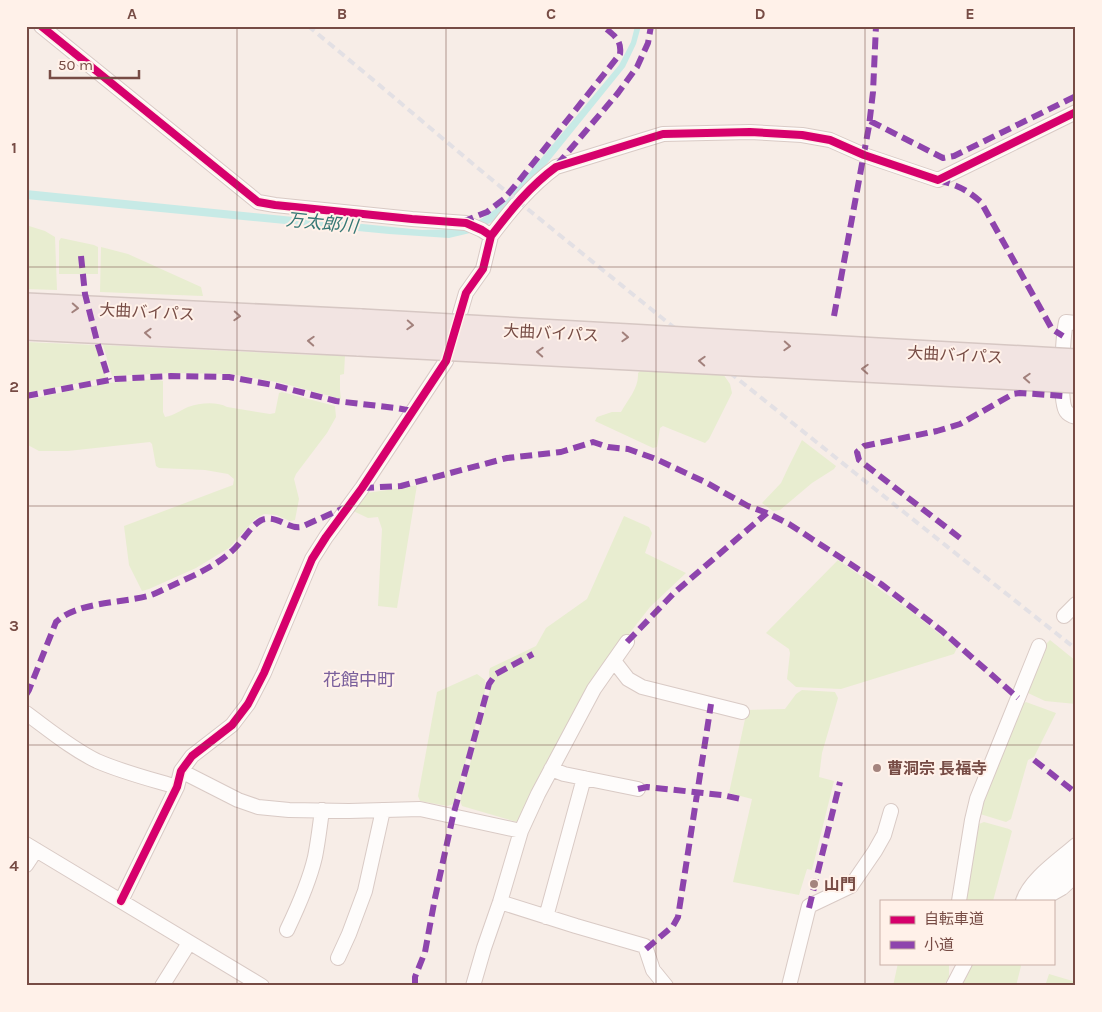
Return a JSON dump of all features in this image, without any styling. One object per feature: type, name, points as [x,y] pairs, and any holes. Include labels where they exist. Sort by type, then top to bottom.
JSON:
[{"type":"highway","name":"大曲バイパス","points":[[26,306],[360,333],[1076,380]]},
{"type":"highway","name":"大曲バイパス","points":[[26,327],[360,333],[1076,362]]},
{"type":"street","points":[[41,26],[258,202],[466,223],[487,233]]},
{"type":"street","points":[[121,901],[178,787],[181,771],[192,756],[232,724],[248,704],[264,673],[312,559],[446,362],[466,293],[483,269],[487,233],[541,178],[556,167],[663,134],[750,132],[802,135],[830,140],[864,155],[938,180],[1076,112]]},
{"type":"street","points":[[1076,323],[1066,322],[1063,336],[1063,396],[1065,410],[1076,417]]},
{"type":"street","points":[[1064,616],[1076,604]]},
{"type":"street","points":[[473,986],[521,831],[538,794],[594,689],[627,642]]},
{"type":"street","points":[[959,900],[977,799],[1039,646]]},
{"type":"street","points":[[614,661],[628,679],[642,687],[742,712]]},
{"type":"street","points":[[26,713],[72,746],[96,760],[178,787]]},
{"type":"street","points":[[551,769],[564,774],[638,789]]},
{"type":"street","points":[[181,771],[238,800],[258,807],[289,810],[420,809],[521,831]]},
{"type":"street","points":[[546,917],[584,778]]},
{"type":"street","points":[[287,930],[315,859],[322,810]]},
{"type":"street","points":[[338,958],[365,891],[383,810]]},
{"type":"street","points":[[790,986],[809,906],[851,886],[884,835],[891,811]]},
{"type":"street","points":[[1025,900],[1025,895],[1034,881],[1076,845]]},
{"type":"street","points":[[26,865],[31,847],[262,986]]},
{"type":"street","points":[[1026,900],[1076,859]]},
{"type":"street","points":[[1041,900],[1062,888],[1076,875]]},
{"type":"street","points":[[500,902],[645,946],[653,970],[666,986]]},
{"type":"street","points":[[162,986],[188,942]]},
{"type":"street","points":[[953,986],[964,964]]},
{"type":"green space","points":[[29,226],[45,231],[55,237],[57,290],[26,289],[26,227]]},
{"type":"green space","points":[[61,238],[98,247],[98,274],[59,274],[59,241]]},
{"type":"green space","points":[[101,247],[128,254],[201,287],[203,296],[100,292]]},
{"type":"green space","points":[[26,342],[95,345],[106,378],[26,393]]},
{"type":"green space","points":[[103,345],[345,355],[344,374],[340,375],[341,399],[282,383],[231,374],[173,373],[112,376]]},
{"type":"green space","points":[[641,370],[723,374],[730,384],[732,393],[709,439],[705,443],[663,426],[660,428],[657,447],[653,448],[595,421],[597,417],[612,412],[621,412],[635,389],[638,373]]},
{"type":"green space","points":[[155,379],[163,381],[163,412],[165,417],[197,404],[208,403],[270,414],[275,413],[279,393],[282,392],[335,406],[336,417],[327,433],[294,479],[299,499],[295,520],[290,521],[276,515],[264,514],[255,519],[229,548],[196,568],[142,591],[129,565],[124,526],[233,485],[234,479],[228,474],[205,470],[159,468],[156,466],[150,442],[68,451],[39,451],[26,444],[26,400],[107,383]]},
{"type":"green space","points":[[802,440],[836,466],[780,510],[773,511],[762,503],[781,483]]},
{"type":"green space","points":[[417,485],[397,608],[378,606],[382,529],[378,517],[368,518],[351,510],[366,493]]},
{"type":"green space","points":[[624,516],[649,527],[652,533],[645,553],[686,573],[650,607],[626,638],[521,820],[517,822],[462,806],[460,801],[490,689],[490,668],[536,646],[546,628],[587,599]]},
{"type":"green space","points":[[838,560],[912,612],[957,648],[954,654],[841,689],[796,687],[787,679],[789,649],[766,633]]},
{"type":"green space","points":[[1050,640],[1076,661],[1076,704],[1045,701],[1028,693],[1046,644]]},
{"type":"green space","points":[[477,674],[485,680],[486,687],[454,804],[447,806],[420,801],[418,796],[437,692]]},
{"type":"green space","points":[[802,690],[835,692],[838,698],[822,753],[819,777],[834,781],[812,870],[807,869],[799,895],[733,882],[752,799],[729,793],[747,710],[785,709],[796,694]]},
{"type":"green space","points":[[1026,702],[1056,713],[1034,757],[1028,760],[1011,819],[1006,822],[980,814],[979,809],[1022,704]]},
{"type":"green space","points":[[984,822],[1012,831],[993,900],[965,900],[979,824]]},
{"type":"green space","points":[[898,964],[949,964],[949,977],[943,986],[893,986]]},
{"type":"green space","points":[[972,964],[1020,964],[1021,966],[1016,986],[959,986]]},
{"type":"green space","points":[[1049,974],[1076,982],[1076,986],[1045,986]]},
{"type":"water","name":"万太郎川","points":[[635,26],[641,26],[636,44],[625,67],[512,205],[492,222],[470,233],[449,238],[389,234],[26,199],[26,190],[422,230],[457,229],[481,219],[504,203],[619,65],[631,42]]},
{"type":"railway","points":[[308,26],[530,211],[1076,649]]},
{"type":"marked path","points":[[462,222],[487,212],[504,199],[620,54],[618,41],[603,26]]},
{"type":"marked path","points":[[557,165],[618,93],[637,67],[648,43],[651,26]]},
{"type":"marked path","points":[[834,316],[869,126],[873,92],[876,26]]},
{"type":"marked path","points":[[870,121],[943,158],[954,156],[1076,96]]},
{"type":"marked path","points":[[938,180],[961,188],[981,202],[1052,329],[1063,336]]},
{"type":"marked path","points":[[81,256],[85,294],[109,380]]},
{"type":"marked path","points":[[26,396],[115,379],[171,376],[229,377],[273,385],[336,401],[413,411]]},
{"type":"marked path","points":[[960,538],[859,460],[857,452],[864,446],[937,431],[960,424],[1013,394],[1063,396]]},
{"type":"marked path","points":[[362,488],[401,486],[507,458],[561,452],[593,442],[608,447],[628,449],[656,459],[707,483],[748,506],[789,524],[881,584],[942,631],[1018,698]]},
{"type":"marked path","points":[[26,695],[56,622],[65,615],[75,610],[100,604],[148,596],[194,575],[225,557],[256,524],[265,519],[274,519],[292,526],[301,527],[344,508]]},
{"type":"marked path","points":[[627,642],[674,593],[767,513]]},
{"type":"marked path","points":[[415,986],[415,977],[425,952],[453,816],[489,684],[496,674],[533,654]]},
{"type":"marked path","points":[[646,949],[673,926],[678,917],[711,704]]},
{"type":"marked path","points":[[1034,760],[1076,793]]},
{"type":"marked path","points":[[809,908],[840,782]]},
{"type":"marked path","points":[[638,789],[647,787],[722,795],[741,799]]},
{"type":"cycle path","points":[[41,26],[258,202],[466,223],[491,236],[483,269],[466,293],[446,361],[362,488],[312,559],[264,673],[248,704],[232,725],[192,756],[181,771],[177,787],[121,901]]},
{"type":"cycle path","points":[[491,236],[529,191],[556,167],[663,134],[750,132],[802,135],[830,140],[864,155],[938,180],[1076,112]]},
{"type":"place","name":"曹洞宗 長福寺","points":[[877,768]]},
{"type":"place","name":"山門","points":[[814,884]]},
{"type":"district","name":"花館中町","points":[[359,680]]}]
